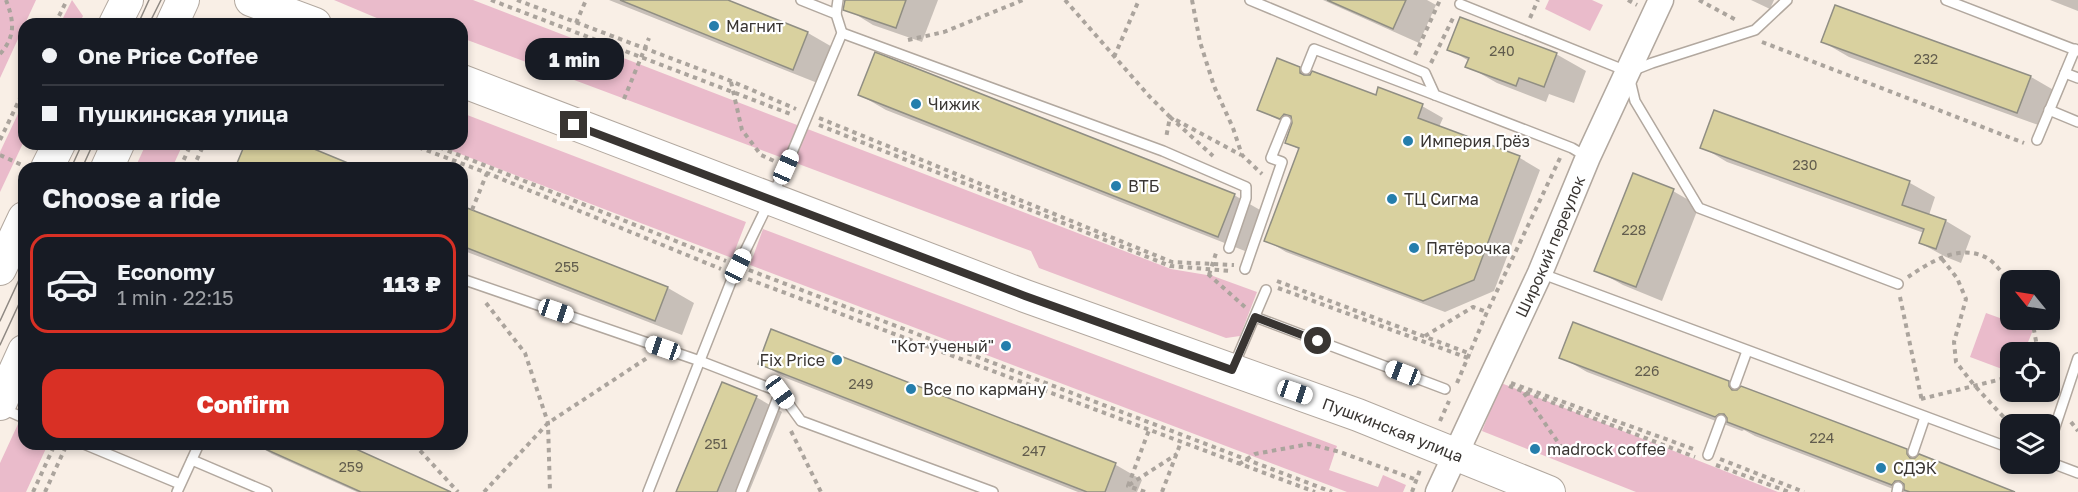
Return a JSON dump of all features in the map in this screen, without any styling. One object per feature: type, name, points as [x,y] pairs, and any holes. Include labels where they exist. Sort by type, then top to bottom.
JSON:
[{"type":"main road","points":[[118,18],[127,0]]},
{"type":"main road","points":[[175,18],[183,0]]},
{"type":"main road","points":[[251,0],[299,18]]},
{"type":"main road","name":"Пушкинская улица","points":[[468,83],[1025,296],[1358,415],[1549,492]]},
{"type":"main road","points":[[0,269],[18,231]]},
{"type":"main road","points":[[0,406],[18,365]]},
{"type":"street","name":"Широкий переулок","points":[[1438,492],[1540,273],[1588,158],[1661,0]]},
{"type":"lane","points":[[801,0],[836,14]]},
{"type":"lane","points":[[648,492],[736,270],[786,167],[842,33],[836,14],[838,0]]},
{"type":"lane","points":[[1250,0],[1425,73],[1435,95]]},
{"type":"lane","points":[[1775,11],[1780,0]]},
{"type":"lane","points":[[1460,4],[1629,72],[1755,30],[1787,0]]},
{"type":"lane","points":[[1946,0],[2076,50],[2037,140]]},
{"type":"lane","points":[[842,33],[1163,151],[1246,187],[1246,198],[1229,248]]},
{"type":"lane","points":[[1306,69],[1314,49],[1572,148],[1588,158]]},
{"type":"lane","points":[[1629,72],[1635,101],[1699,208],[1898,284]]},
{"type":"lane","points":[[2065,73],[2078,78]]},
{"type":"lane","points":[[2049,110],[2078,122]]},
{"type":"lane","points":[[1245,269],[1282,162],[1271,158],[1286,121]]},
{"type":"lane","points":[[1540,273],[2000,444]]},
{"type":"lane","points":[[468,281],[700,361],[780,392],[801,421],[993,492]]},
{"type":"lane","points":[[1232,370],[1270,288]]},
{"type":"lane","points":[[1255,317],[1445,389]]},
{"type":"lane","points":[[1735,384],[1747,351]]},
{"type":"lane","points":[[2059,414],[2078,358]]},
{"type":"lane","points":[[741,492],[780,392]]},
{"type":"lane","points":[[0,406],[18,415]]},
{"type":"lane","points":[[1912,452],[1925,417]]},
{"type":"lane","points":[[1707,459],[1721,420]]},
{"type":"lane","points":[[97,450],[178,488],[196,450]]},
{"type":"lane","points":[[192,460],[267,492]]},
{"type":"lane","points":[[2060,466],[2078,473]]},
{"type":"path","points":[[0,54],[9,43],[13,20],[6,0]]},
{"type":"path","points":[[58,18],[67,0]]},
{"type":"path","points":[[491,0],[808,117],[1172,262],[1234,265],[1470,356],[1270,288]]},
{"type":"path","points":[[517,0],[731,81],[808,117],[1170,267],[1232,271]]},
{"type":"path","points":[[576,23],[586,0]]},
{"type":"path","points":[[880,47],[944,32],[1023,0]]},
{"type":"path","points":[[1065,0],[1170,117],[1246,187]]},
{"type":"path","points":[[1114,57],[1138,0]]},
{"type":"path","points":[[1192,0],[1203,53],[1242,155]]},
{"type":"path","points":[[1409,66],[1440,0]]},
{"type":"path","points":[[1699,0],[1755,30],[1758,40],[2025,143],[2037,140]]},
{"type":"path","points":[[1430,66],[1460,4]]},
{"type":"path","points":[[624,99],[649,38]]},
{"type":"path","points":[[731,81],[742,129],[761,155],[786,167]]},
{"type":"path","points":[[0,140],[18,102]]},
{"type":"path","points":[[1170,117],[1242,155],[1274,184]]},
{"type":"path","points":[[1163,151],[1170,117]]},
{"type":"path","points":[[426,150],[458,162]]},
{"type":"path","points":[[446,150],[736,270],[1332,492]]},
{"type":"path","points":[[0,155],[18,164]]},
{"type":"path","points":[[468,166],[1315,492]]},
{"type":"path","points":[[472,210],[487,173]]},
{"type":"path","points":[[1925,417],[1898,284],[1926,265],[1961,252],[1987,258],[2000,272]]},
{"type":"path","points":[[1941,259],[1957,278],[1966,299],[1954,342],[1956,362],[2001,414]]},
{"type":"path","points":[[1197,263],[1255,317]]},
{"type":"path","points":[[468,282],[525,353],[548,423],[550,492]]},
{"type":"path","points":[[1425,337],[1473,307],[1487,312]]},
{"type":"path","points":[[484,492],[548,423],[663,348]]},
{"type":"path","points":[[1921,399],[2000,379]]},
{"type":"path","points":[[1789,492],[1707,459],[1518,385],[1505,382],[1523,392],[1707,459],[1804,492]]},
{"type":"path","points":[[1518,385],[1564,451]]},
{"type":"path","points":[[788,424],[821,492]]},
{"type":"path","points":[[1128,486],[1149,430]]},
{"type":"path","points":[[1162,492],[1181,442]]},
{"type":"path","points":[[1239,464],[1255,454],[1309,444],[1340,452],[1417,480]]},
{"type":"path","points":[[33,492],[52,450]]},
{"type":"path","points":[[45,492],[64,450]]},
{"type":"path","points":[[420,450],[458,492]]},
{"type":"path","points":[[1128,486],[1177,454]]},
{"type":"path","points":[[1128,486],[1145,492]]},
{"type":"shaded area","points":[[0,0],[36,0],[28,18],[18,18],[18,39],[0,78]]},
{"type":"shaded area","points":[[72,0],[83,16],[82,18],[63,18]]},
{"type":"shaded area","points":[[334,0],[473,0],[1171,269],[1213,276],[1257,292],[1240,336],[1226,338],[1039,268],[1031,251],[468,40],[468,18],[377,18]]},
{"type":"shaded area","points":[[1549,0],[1592,0],[1603,5],[1590,31],[1545,9]]},
{"type":"shaded area","points":[[18,114],[20,150],[0,192],[0,152]]},
{"type":"shaded area","points":[[468,115],[746,222],[732,258],[450,150],[468,150]]},
{"type":"shaded area","points":[[143,150],[180,150],[175,162],[138,162]]},
{"type":"shaded area","points":[[763,229],[1337,446],[1329,470],[1378,487],[1383,475],[1406,485],[1403,492],[1347,492],[750,265]]},
{"type":"shaded area","points":[[1986,313],[2000,318],[2000,330],[2033,330],[2028,342],[2000,342],[2000,368],[1970,357]]},
{"type":"shaded area","points":[[1501,383],[1778,492],[1636,492],[1482,431]]},
{"type":"shaded area","points":[[18,424],[18,450],[45,450],[26,492],[0,492],[0,463]]},
{"type":"building","points":[[620,0],[728,0],[808,32],[793,70]]},
{"type":"building","points":[[845,0],[906,0],[896,28],[843,10]]},
{"type":"building","points":[[1327,0],[1406,0],[1393,29]]},
{"type":"building","points":[[1835,5],[2031,76],[2017,113],[1821,42]]},
{"type":"building","points":[[1460,17],[1557,53],[1544,87],[1519,78],[1516,86],[1465,67],[1469,58],[1447,50]]},
{"type":"building","points":[[875,52],[1235,194],[1218,237],[858,95]]},
{"type":"building","name":"ТЦ Сигма","points":[[1277,58],[1300,67],[1300,73],[1304,75],[1310,75],[1312,71],[1376,95],[1378,87],[1423,104],[1418,118],[1520,156],[1474,280],[1423,301],[1264,241],[1299,148],[1285,143],[1292,123],[1291,116],[1284,114],[1280,119],[1257,110]]},
{"type":"building","points":[[1714,110],[1910,181],[1902,205],[1946,220],[1936,249],[1919,243],[1924,229],[1700,148]]},
{"type":"building","points":[[242,150],[316,150],[346,162],[238,162]]},
{"type":"building","points":[[1633,173],[1674,189],[1636,287],[1594,271]]},
{"type":"building","points":[[468,208],[668,287],[655,321],[468,248]]},
{"type":"building","points":[[1573,322],[1729,381],[1732,390],[1737,390],[1741,386],[1907,449],[1910,458],[1915,458],[1919,454],[2015,492],[1910,492],[1904,490],[1904,484],[1900,481],[1895,481],[1892,485],[1727,422],[1724,414],[1715,417],[1559,358]]},
{"type":"building","points":[[771,329],[1116,463],[1105,492],[1087,492],[758,364]]},
{"type":"building","points":[[722,382],[757,396],[717,492],[676,492]]},
{"type":"building","points":[[267,450],[358,450],[451,492],[361,492]]},
{"type":"tram line","points":[[141,18],[149,0]]},
{"type":"tram line","points":[[152,18],[161,0]]},
{"type":"tram line","points":[[74,162],[79,150]]},
{"type":"tram line","points":[[85,162],[90,150]]},
{"type":"tram line","points":[[0,321],[18,282]]},
{"type":"tram line","points":[[0,345],[18,306]]},
{"type":"place","name":"Магнит","points":[[714,26]]},
{"type":"place","name":"Чижик","points":[[916,104]]},
{"type":"place","name":"Империя Грёз","points":[[1408,141]]},
{"type":"place","name":"ВТБ","points":[[1116,186]]},
{"type":"place","name":"ТЦ Сигма","points":[[1392,199]]},
{"type":"place","name":"Пятёрочка","points":[[1414,248]]},
{"type":"place","name":"\"Кот ученый\"","points":[[1006,346]]},
{"type":"place","name":"Fix Price","points":[[837,360]]},
{"type":"place","name":"Все по карману","points":[[911,389]]},
{"type":"place","name":"madrock coffee","points":[[1535,449]]},
{"type":"place","name":"СДЭК","points":[[1881,468]]},
{"type":"route","points":[[574,125],[1025,296],[1232,370],[1255,317],[1318,341]]}]
